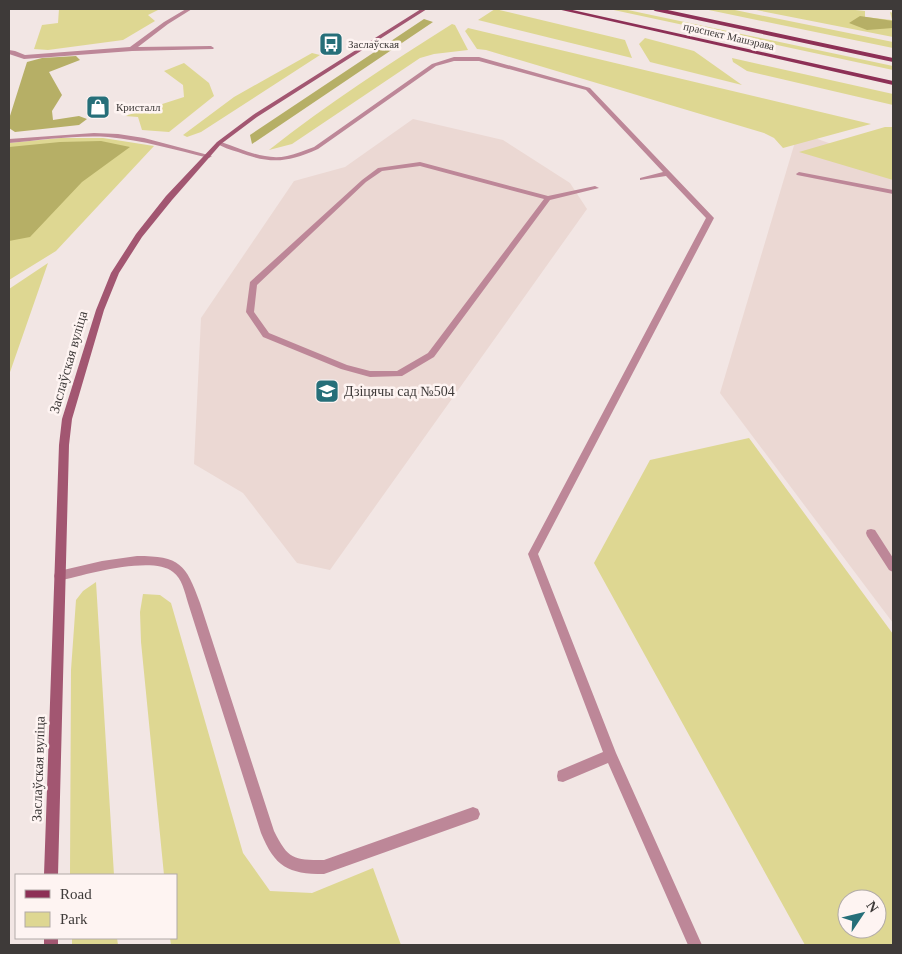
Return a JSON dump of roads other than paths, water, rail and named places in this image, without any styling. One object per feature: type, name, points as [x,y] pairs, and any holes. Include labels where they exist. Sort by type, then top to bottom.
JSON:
[{"type":"main road","name":"Заслаўская вуліца","points":[[51,874],[61,499],[67,419],[100,310],[115,273],[139,236],[169,198],[219,143],[255,116],[424,9]]},
{"type":"main road","name":"праспект Машэрава","points":[[560,9],[893,83]]},
{"type":"main road","name":"праспект Машэрава","points":[[660,9],[893,60]]},
{"type":"lane","points":[[132,49],[166,23],[189,9]]},
{"type":"lane","points":[[9,52],[24,57],[132,49],[211,48]]},
{"type":"lane","points":[[219,143],[256,156],[283,159],[301,154],[316,148],[434,65],[454,59],[479,59],[588,89],[710,218],[533,554],[611,754],[695,945]]},
{"type":"lane","points":[[9,141],[64,135],[108,135],[160,144],[209,156]]},
{"type":"lane","points":[[548,198],[431,355],[399,374],[370,374],[344,367],[266,335],[250,312],[253,284],[380,169],[420,164],[548,198],[595,188]]},
{"type":"lane","points":[[642,178],[668,174]]},
{"type":"lane","points":[[799,174],[893,192]]},
{"type":"lane","points":[[871,534],[893,567]]},
{"type":"lane","points":[[59,576],[149,560],[176,568],[185,579],[268,833],[276,850],[288,864],[306,868],[324,867],[473,814]]},
{"type":"lane","points":[[563,776],[611,754]]},
{"type":"place","name":"Заслаўская","points":[[331,44]]},
{"type":"place","name":"Кристалл","points":[[98,107]]},
{"type":"place","name":"Дзіцячы сад №504","points":[[327,391]]}]
